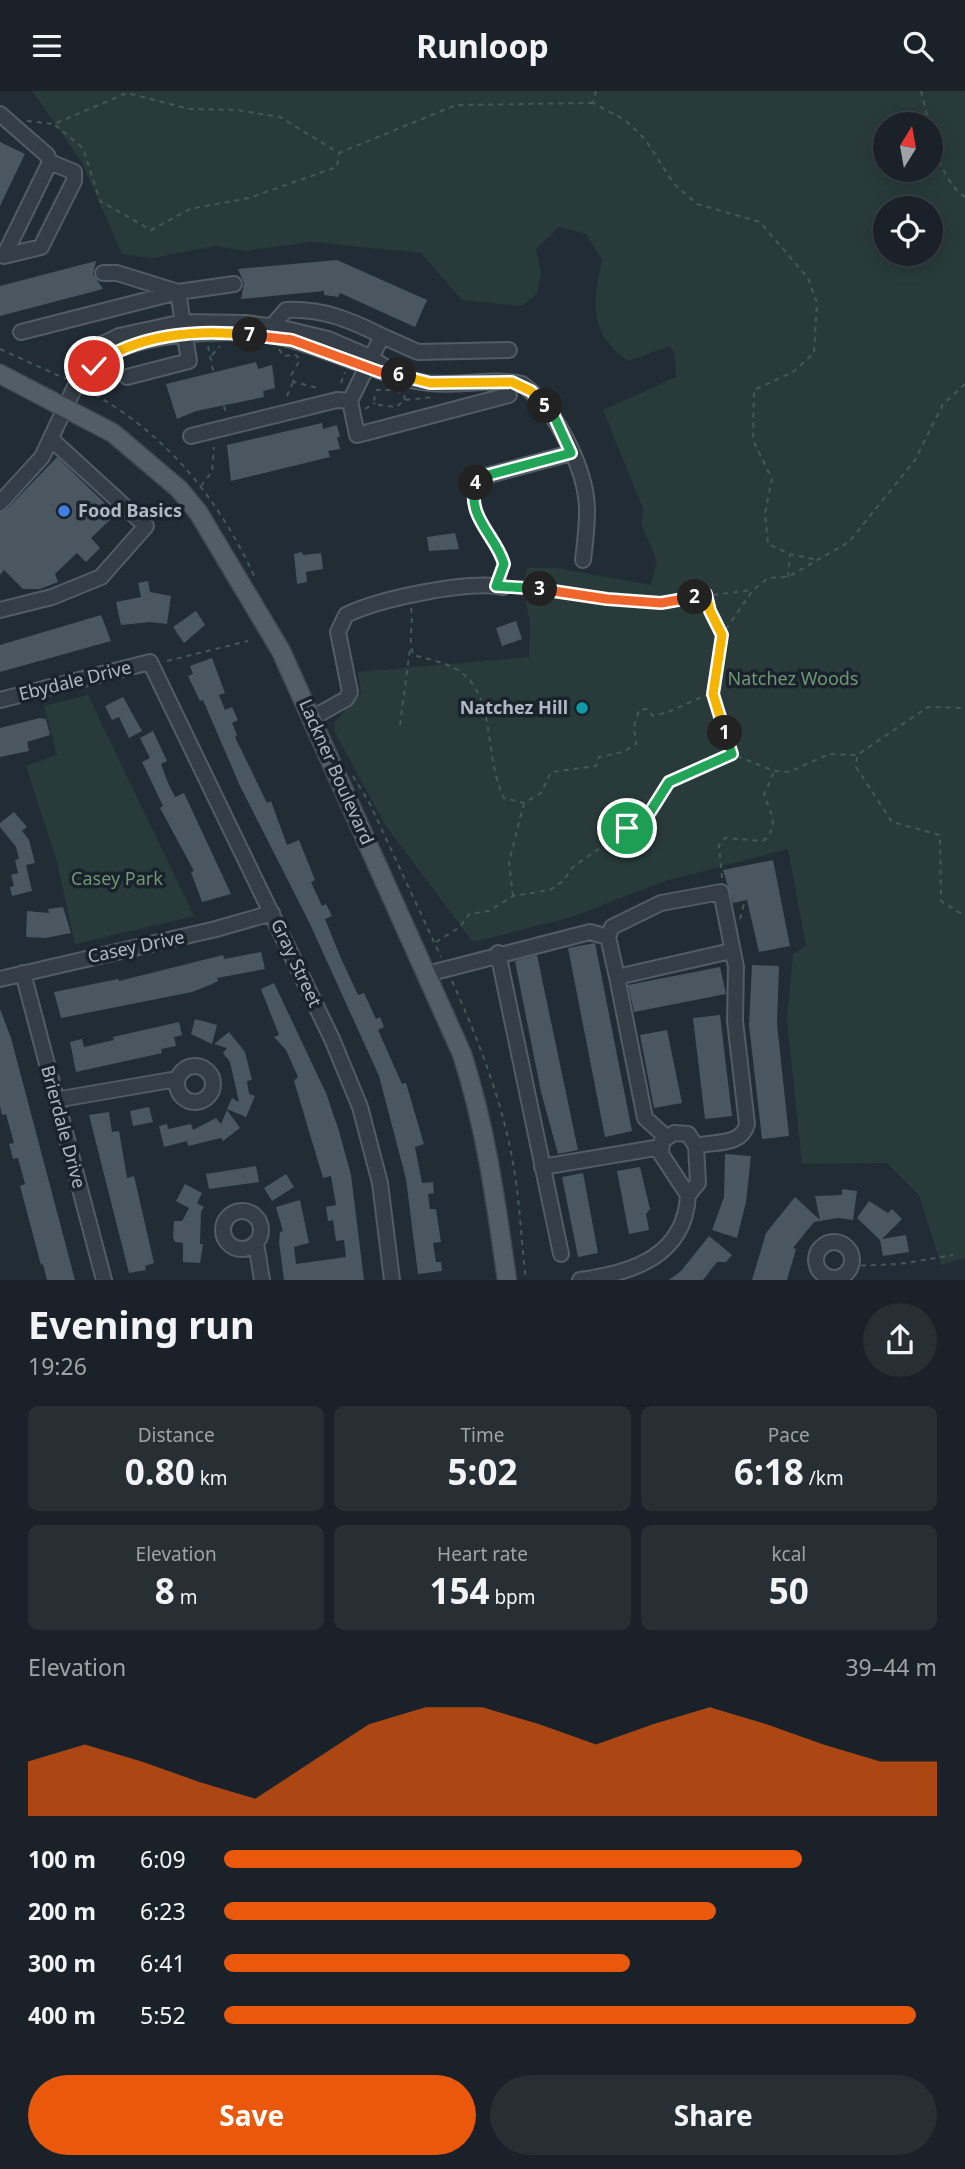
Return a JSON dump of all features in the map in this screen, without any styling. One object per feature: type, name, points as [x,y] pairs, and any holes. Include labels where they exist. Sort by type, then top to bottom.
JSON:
[{"type":"main road","name":"Lackner Boulevard","points":[[0,374],[113,432],[137,450],[191,502],[271,632],[462,1054],[478,1102],[489,1154],[507,1280]]},
{"type":"street","points":[[2,116],[47,155],[50,162],[4,256],[41,247],[69,192],[74,181],[74,172],[50,162]]},
{"type":"street","points":[[103,273],[117,272],[178,292]]},
{"type":"street","points":[[20,332],[178,292],[234,284]]},
{"type":"street","points":[[127,377],[189,361],[178,292]]},
{"type":"street","points":[[275,334],[286,310],[307,309],[349,319],[418,352],[509,350]]},
{"type":"street","points":[[0,503],[42,457],[79,378],[112,353],[184,328],[275,334],[368,362],[391,373],[430,383],[522,384],[554,416],[571,453],[587,508],[583,560]]},
{"type":"street","points":[[382,336],[368,362],[354,406],[357,435],[509,395]]},
{"type":"street","points":[[468,382],[470,405]]},
{"type":"street","points":[[191,436],[337,400],[354,406]]},
{"type":"street","points":[[0,610],[52,597],[101,577],[146,526],[51,439]]},
{"type":"street","points":[[474,479],[571,453]]},
{"type":"street","points":[[312,718],[346,699],[350,692],[338,632],[340,623],[356,610],[460,586],[500,586]]},
{"type":"street","name":"Ebydale Drive","points":[[0,700],[150,662]]},
{"type":"street","name":"Gray Street","points":[[150,662],[332,1039],[360,1107],[380,1183],[392,1280]]},
{"type":"street","points":[[688,1195],[661,1154],[663,1142],[645,1118],[608,937],[612,927],[621,920],[661,903],[721,893],[736,967],[735,1021],[747,1123],[743,1135],[736,1140],[696,1146]]},
{"type":"street","name":"Casey Drive","points":[[0,979],[216,929],[272,912]]},
{"type":"street","points":[[427,974],[498,953],[590,932],[608,937]]},
{"type":"street","points":[[617,977],[731,951]]},
{"type":"street","points":[[498,953],[561,1254]]},
{"type":"street","name":"Brierdale Drive","points":[[23,973],[104,1280]]},
{"type":"street","points":[[55,1100],[177,1079]]},
{"type":"street","points":[[542,1167],[663,1142],[680,1132],[688,1135],[696,1146],[698,1183],[688,1195],[684,1221],[671,1242],[649,1260],[617,1277],[580,1280]]},
{"type":"street","points":[[835,1242],[846,1247],[850,1252],[851,1266],[842,1277],[821,1277],[816,1256],[826,1243],[835,1242]]},
{"type":"street","points":[[256,1243],[262,1280]]},
{"type":"path","points":[[593,103],[596,91]]},
{"type":"path","points":[[921,91],[926,112]]},
{"type":"path","points":[[54,124],[127,93],[190,109],[237,110],[280,117],[339,153]]},
{"type":"path","points":[[339,153],[456,105],[593,103],[625,120],[645,139],[674,184],[697,204],[760,222],[808,278],[817,303],[814,353],[793,372],[754,390],[753,440],[772,478],[765,513],[768,544],[790,554],[820,560]]},
{"type":"path","points":[[2,116],[54,124],[83,148],[100,201],[151,230],[190,209],[249,198],[337,167],[339,153]]},
{"type":"path","points":[[943,165],[956,191],[965,197]]},
{"type":"path","points":[[275,334],[280,353],[283,356],[296,355],[300,360],[291,375],[293,381],[287,396]]},
{"type":"path","points":[[207,342],[214,375]]},
{"type":"path","points":[[341,383],[344,375]]},
{"type":"path","points":[[373,380],[377,390],[376,402]]},
{"type":"path","points":[[293,381],[318,388]]},
{"type":"path","points":[[732,754],[713,694],[722,635],[753,590],[768,578],[788,577],[849,542],[915,460],[943,404],[965,384]]},
{"type":"path","points":[[377,390],[397,390],[404,395],[405,400]]},
{"type":"path","points":[[354,406],[376,402],[396,407],[405,400],[428,400],[442,393]]},
{"type":"path","points":[[201,486],[212,472],[214,447]]},
{"type":"path","points":[[474,479],[473,494],[480,519],[504,564],[500,586],[551,588],[607,599],[661,603],[706,594],[753,590]]},
{"type":"path","points":[[788,577],[790,554]]},
{"type":"path","points":[[706,594],[710,611],[722,635]]},
{"type":"path","points":[[400,725],[414,621],[408,597]]},
{"type":"path","points":[[167,660],[248,641]]},
{"type":"path","points":[[410,648],[414,655],[454,668],[473,681],[487,723],[495,782],[504,798],[524,803]]},
{"type":"path","points":[[513,896],[509,862],[513,838],[524,803],[541,793],[551,772],[582,766],[588,769],[596,766],[599,757],[623,752],[636,744],[634,727],[639,710],[648,709],[653,716],[679,710],[693,699],[713,694]]},
{"type":"path","points":[[435,943],[460,927],[469,913],[489,911],[513,896],[550,890],[563,881],[573,867],[650,812],[669,782],[732,754],[775,771],[789,772],[829,754],[857,755],[928,707],[965,708]]},
{"type":"path","points":[[857,755],[856,767],[892,822],[940,835],[941,901],[965,916]]},
{"type":"path","points":[[722,879],[719,845],[725,838],[763,841],[772,834],[774,823],[764,795],[775,771]]},
{"type":"path","points":[[851,1266],[900,1264],[953,1255]]},
{"type":"path","points":[[525,1273],[526,1280]]},
{"type":"green space","name":"Natchez Woods","points":[[32,91],[965,91],[965,1258],[941,1265],[919,1195],[887,1163],[802,1164],[787,1020],[793,954],[806,946],[788,849],[662,882],[572,917],[473,942],[386,826],[334,731],[335,722],[361,692],[358,672],[529,657],[530,623],[523,584],[527,568],[557,568],[651,585],[657,561],[641,523],[644,511],[603,410],[676,377],[675,354],[670,346],[628,361],[606,339],[600,328],[596,304],[602,260],[586,234],[559,227],[536,249],[541,273],[537,294],[521,306],[462,300],[421,253],[311,242],[245,251],[215,246],[152,258],[122,254],[81,161]]},
{"type":"green space","name":"Casey Park","points":[[88,695],[194,916],[75,944],[57,862],[26,766],[57,755],[44,706]]},
{"type":"building","points":[[0,142],[25,154],[0,206]]},
{"type":"building","points":[[337,260],[427,300],[415,327],[340,293],[338,297],[324,295],[324,291],[241,299],[244,283],[238,269]]},
{"type":"building","points":[[96,261],[93,274],[103,289],[0,316],[0,286]]},
{"type":"building","points":[[256,362],[258,369],[272,365],[275,388],[263,391],[264,397],[196,411],[177,419],[166,384]]},
{"type":"building","points":[[322,423],[323,429],[337,425],[340,437],[337,437],[340,449],[328,451],[330,457],[231,481],[227,445]]},
{"type":"building","points":[[57,457],[116,514],[91,538],[100,548],[86,562],[77,553],[55,574],[58,582],[40,589],[23,589],[4,570],[0,575],[0,512],[7,509]]},
{"type":"building","points":[[455,533],[459,549],[429,551],[427,537]]},
{"type":"building","points":[[302,552],[303,555],[321,553],[323,569],[306,572],[307,582],[297,584],[294,554]]},
{"type":"building","points":[[148,581],[150,592],[171,596],[167,624],[150,622],[121,625],[116,602],[141,597],[138,583]]},
{"type":"building","points":[[196,611],[205,625],[184,643],[173,627]]},
{"type":"building","points":[[101,615],[111,641],[0,672],[0,645]]},
{"type":"building","points":[[516,621],[522,639],[502,646],[496,628]]},
{"type":"building","points":[[212,658],[225,693],[219,695],[225,710],[232,707],[238,720],[232,723],[237,735],[235,737],[267,803],[271,801],[287,845],[299,840],[315,880],[311,882],[322,906],[326,904],[332,916],[325,919],[340,956],[358,995],[364,993],[376,1019],[380,1017],[384,1027],[378,1030],[402,1084],[406,1083],[424,1144],[415,1147],[422,1183],[433,1182],[434,1193],[428,1194],[430,1209],[436,1209],[441,1242],[433,1243],[436,1262],[441,1262],[442,1271],[418,1274],[406,1179],[379,1076],[310,924],[240,786],[203,700],[200,701],[188,676],[193,674],[190,666]]},
{"type":"building","points":[[123,697],[142,731],[129,738],[119,717],[112,720],[105,706]]},
{"type":"building","points":[[40,718],[46,719],[50,735],[27,742],[29,751],[0,757],[0,728]]},
{"type":"building","points":[[153,731],[167,761],[161,764],[168,783],[175,797],[184,793],[231,894],[202,902],[191,872],[194,871],[160,808],[163,806],[142,762],[150,758],[140,738]]},
{"type":"building","points":[[14,812],[27,827],[22,831],[29,840],[35,863],[26,865],[32,891],[12,896],[10,887],[14,886],[11,875],[18,873],[15,860],[19,859],[16,847],[0,827],[0,823]]},
{"type":"building","points":[[773,860],[790,946],[759,952],[747,900],[733,903],[723,870]]},
{"type":"building","points":[[63,907],[71,933],[45,938],[26,937],[27,911],[49,913],[48,909]]},
{"type":"building","points":[[595,943],[632,1131],[605,1137],[568,948]]},
{"type":"building","points":[[261,952],[265,969],[217,978],[218,981],[192,992],[61,1018],[54,992],[118,979],[119,981],[223,955],[224,959]]},
{"type":"building","points":[[537,955],[578,1150],[558,1154],[541,1092],[515,961]]},
{"type":"building","points":[[752,965],[779,966],[777,1024],[789,1136],[762,1139],[749,1025]]},
{"type":"building","points":[[720,967],[726,994],[634,1012],[628,985]]},
{"type":"building","points":[[274,983],[326,1093],[339,1131],[351,1175],[364,1280],[284,1280],[279,1242],[280,1232],[283,1231],[276,1207],[300,1200],[309,1243],[294,1247],[296,1264],[346,1257],[344,1240],[336,1241],[333,1220],[328,1221],[326,1207],[336,1205],[331,1176],[323,1178],[294,1081],[298,1077],[286,1050],[274,1037],[279,1035],[261,989]]},
{"type":"building","points":[[0,1009],[11,1038],[75,1280],[47,1280],[43,1264],[41,1265],[20,1186],[25,1184],[18,1158],[13,1159],[9,1144],[14,1143],[6,1114],[2,1115],[0,1106]]},
{"type":"building","points":[[720,1015],[732,1116],[705,1119],[693,1018]]},
{"type":"building","points":[[195,1019],[217,1025],[212,1044],[191,1034]]},
{"type":"building","points":[[179,1022],[182,1035],[174,1037],[176,1046],[161,1049],[162,1053],[76,1072],[70,1042],[82,1039],[84,1047],[114,1040],[113,1037]]},
{"type":"building","points":[[667,1030],[682,1103],[654,1108],[640,1035]]},
{"type":"building","points":[[229,1032],[245,1052],[252,1080],[247,1081],[249,1094],[255,1096],[246,1117],[227,1109],[232,1098],[239,1102],[230,1062],[223,1053],[227,1048],[214,1044]]},
{"type":"building","points":[[149,1107],[153,1122],[133,1126],[130,1111]]},
{"type":"building","points":[[227,1110],[240,1128],[223,1141],[221,1138],[188,1146],[187,1141],[164,1147],[159,1126],[167,1124],[168,1129],[191,1124],[193,1130],[216,1118],[221,1124]]},
{"type":"building","points":[[109,1112],[112,1132],[119,1131],[127,1178],[134,1176],[154,1263],[145,1266],[146,1270],[129,1273],[89,1115]]},
{"type":"building","points":[[725,1154],[751,1156],[746,1202],[737,1238],[712,1230],[724,1197]]},
{"type":"building","points":[[256,1166],[259,1182],[209,1189],[206,1174]]},
{"type":"building","points":[[640,1167],[650,1209],[646,1214],[649,1230],[629,1234],[617,1171]]},
{"type":"building","points":[[583,1173],[598,1253],[578,1257],[562,1177]]},
{"type":"building","points":[[286,1174],[294,1187],[272,1201],[264,1188]]},
{"type":"building","points":[[185,1184],[202,1193],[197,1203],[204,1207],[201,1212],[200,1244],[203,1244],[200,1263],[183,1262],[183,1243],[175,1242],[173,1237],[174,1221],[182,1221],[189,1208],[176,1201]]},
{"type":"building","points":[[842,1189],[857,1191],[853,1220],[838,1218],[814,1222],[793,1248],[796,1249],[787,1280],[752,1280],[766,1233],[795,1197],[820,1220],[815,1196],[842,1195]]},
{"type":"building","points":[[869,1201],[888,1213],[892,1209],[902,1219],[882,1239],[906,1235],[909,1252],[883,1256],[880,1240],[857,1218]]},
{"type":"building","points":[[709,1236],[732,1255],[726,1262],[717,1262],[703,1280],[669,1280],[681,1271]]},
{"type":"place","name":"Food Basics","points":[[64,511]]},
{"type":"place","name":"Natchez Hill","points":[[582,708]]},
{"type":"route","points":[[94,366],[112,353],[143,343],[184,334],[231,333],[292,340],[351,359],[380,372],[418,381],[512,382],[522,384],[531,391],[554,416],[571,453],[477,478],[473,498],[483,530],[504,564],[496,586],[551,588],[607,599],[661,603],[706,594],[710,611],[722,635],[713,694],[732,754],[718,762],[704,764],[669,782],[650,812],[627,828]]}]
